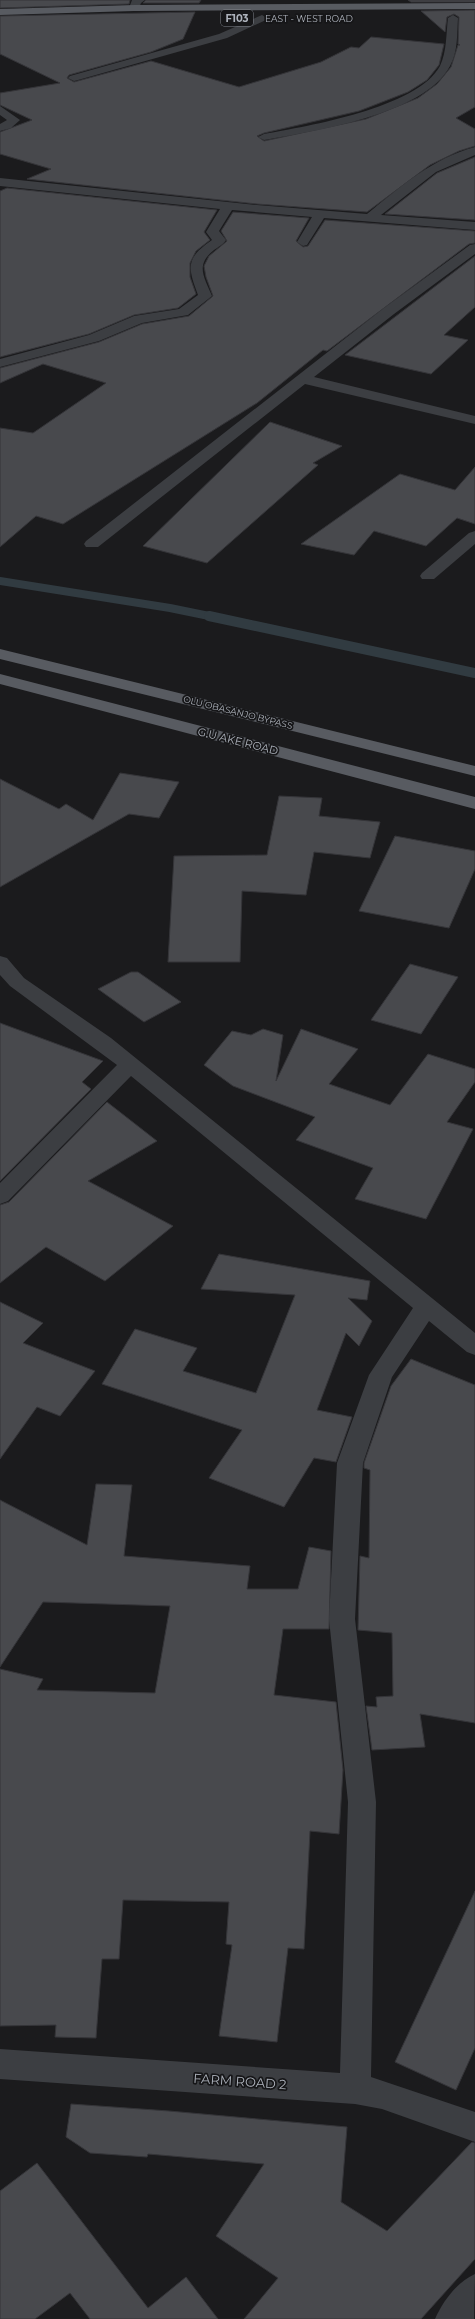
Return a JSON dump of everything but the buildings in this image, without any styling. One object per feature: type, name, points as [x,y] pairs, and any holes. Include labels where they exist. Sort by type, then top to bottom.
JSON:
[{"type":"main road","name":"EAST - WEST ROAD","points":[[0,12],[137,4],[475,6]]},
{"type":"main road","name":"EAST - WEST ROAD","points":[[232,18],[317,18]]},
{"type":"main road","points":[[449,18],[468,18]]},
{"type":"main road","points":[[0,21],[143,19]]},
{"type":"main road","name":"OLU OBASANJO BYPASS","points":[[0,654],[475,771]]},
{"type":"main road","name":"G.U AKE ROAD","points":[[0,680],[475,803]]},
{"type":"street","points":[[74,78],[223,36],[262,18]]},
{"type":"street","points":[[264,137],[336,124],[377,110],[418,92],[442,71],[450,55],[449,18]]},
{"type":"street","points":[[0,109],[14,120],[7,126],[0,128]]},
{"type":"street","points":[[370,218],[421,175],[464,154],[475,151]]},
{"type":"street","points":[[0,194],[5,183],[228,206],[475,226]]},
{"type":"street","points":[[0,363],[94,338],[139,319],[183,312],[196,304],[205,296],[194,270],[196,260],[220,240],[212,232],[228,206]]},
{"type":"street","points":[[303,242],[320,214]]},
{"type":"street","points":[[92,544],[389,311],[475,248]]},
{"type":"street","points":[[304,379],[475,420]]},
{"type":"street","points":[[428,576],[475,536]]},
{"type":"street","points":[[0,962],[17,982],[104,1043],[475,1346]]},
{"type":"street","points":[[0,1196],[130,1064]]},
{"type":"street","points":[[355,2089],[362,1802],[342,1619],[350,1464],[381,1375],[426,1306]]},
{"type":"street","name":"FARM ROAD 2","points":[[0,2064],[355,2089],[382,2094],[475,2127]]},
{"type":"street","points":[[452,2319],[475,2291]]},
{"type":"waterway","points":[[0,581],[170,608],[214,617]]},
{"type":"waterway","points":[[209,616],[475,673]]}]
